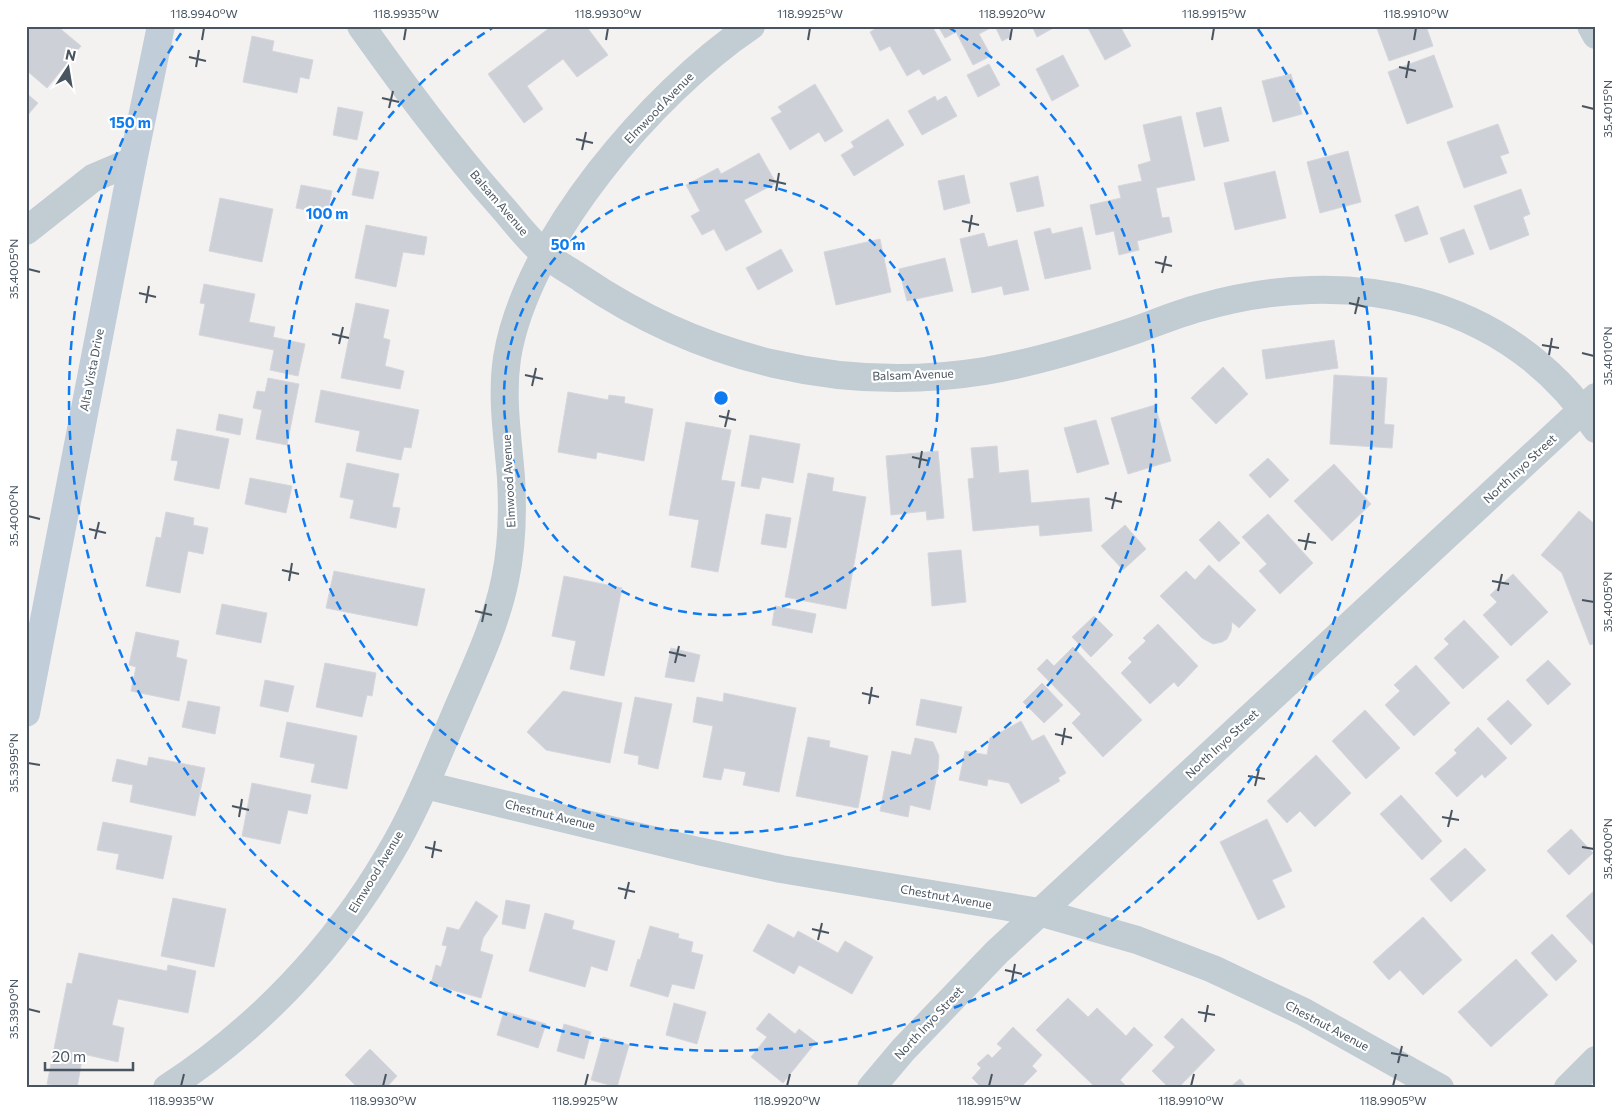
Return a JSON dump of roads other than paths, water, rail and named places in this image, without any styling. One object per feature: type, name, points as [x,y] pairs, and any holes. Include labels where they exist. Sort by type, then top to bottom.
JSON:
[{"type":"street","name":"Alta Vista Drive","points":[[26,714],[161,26]]},
{"type":"street","name":"Balsam Avenue","points":[[361,26],[417,104],[479,182],[544,254],[615,301],[675,332],[720,350],[785,367],[852,376],[929,377],[987,371],[1061,353],[1125,334],[1198,308],[1249,296],[1302,290],[1355,291],[1405,298],[1445,309],[1488,328],[1528,354],[1592,412]]},
{"type":"street","name":"Elmwood Avenue","points":[[167,1088],[199,1067],[255,1022],[306,970],[351,914],[385,862],[425,785],[492,627],[505,579],[512,529],[511,479],[504,410],[507,358],[520,308],[544,254],[586,189],[636,129],[691,74],[751,26]]},
{"type":"street","points":[[1591,26],[1596,35]]},
{"type":"street","points":[[26,231],[94,178],[133,161]]},
{"type":"street","name":"North Inyo Street","points":[[871,1088],[903,1050],[990,959],[1039,912],[1592,412]]},
{"type":"street","name":"Chestnut Avenue","points":[[425,785],[698,851],[781,869],[1039,912],[1137,940],[1212,969],[1304,1012],[1440,1088]]},
{"type":"street","points":[[1568,1088],[1596,1060]]}]
